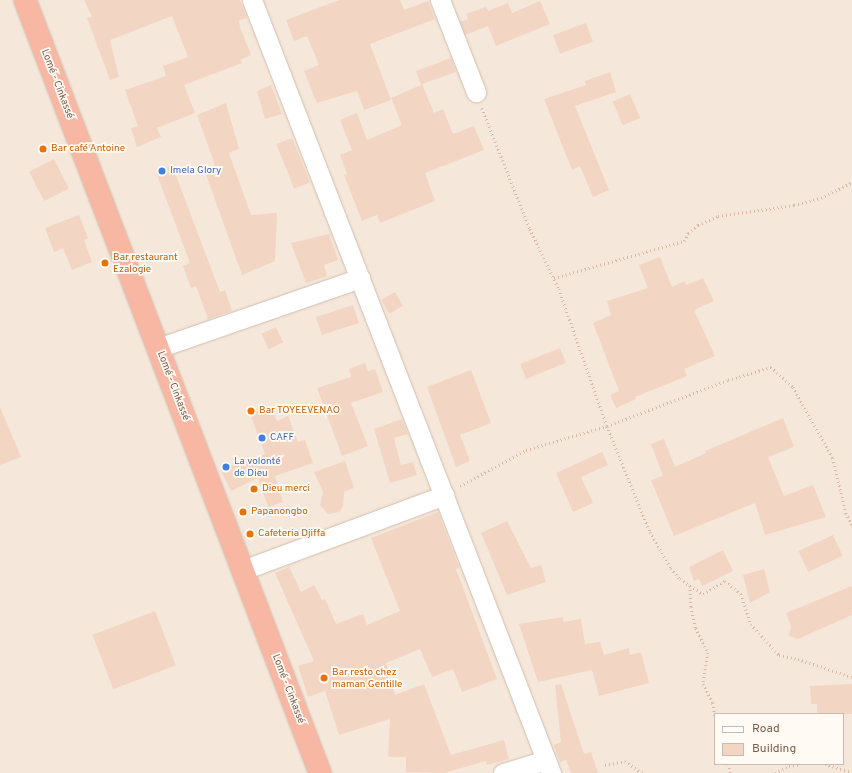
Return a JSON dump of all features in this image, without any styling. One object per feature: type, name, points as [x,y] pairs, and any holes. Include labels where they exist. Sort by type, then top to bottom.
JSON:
[{"type":"highway","name":"Lomé - Cinkassé","points":[[25,0],[320,773]]},
{"type":"street","points":[[252,0],[445,495],[549,767],[503,773]]},
{"type":"street","points":[[440,0],[476,92]]},
{"type":"street","points":[[158,348],[360,278]]},
{"type":"street","points":[[243,570],[445,495]]},
{"type":"path","points":[[476,92],[530,229],[554,278],[607,426],[650,532],[671,568],[680,579],[703,594],[725,581],[740,594],[751,624],[779,655],[798,659],[852,677]]},
{"type":"path","points":[[554,278],[684,242],[688,233],[698,225],[718,216],[794,205],[821,198],[852,182]]},
{"type":"path","points":[[445,495],[526,450],[607,426],[680,397],[771,367],[793,387],[833,458],[846,513],[852,525]]},
{"type":"path","points":[[690,585],[691,607],[696,628],[708,653],[703,684],[712,703],[714,713]]},
{"type":"path","points":[[606,765],[625,761],[643,773]]},
{"type":"path","points":[[774,773],[789,766],[795,765]]},
{"type":"path","points":[[828,765],[852,772]]},
{"type":"shaded area","points":[[0,0],[852,0],[852,773],[0,773]]},
{"type":"building","points":[[84,0],[240,0],[247,18],[239,20],[240,27],[251,55],[240,60],[242,63],[184,85],[195,113],[157,128],[161,137],[137,147],[131,128],[138,126],[125,90],[166,76],[163,66],[188,57],[172,16],[110,40],[119,77],[110,80],[87,18],[92,17]]},
{"type":"building","points":[[339,0],[400,0],[404,10],[428,1],[435,19],[370,44],[391,100],[364,110],[357,91],[317,103],[304,71],[319,65],[307,36],[294,41],[286,20]]},
{"type":"building","points":[[540,1],[550,24],[496,46],[488,26],[465,35],[460,22],[468,19],[466,14],[486,7],[488,11],[508,3],[512,13]]},
{"type":"building","points":[[586,23],[593,42],[560,54],[553,35]]},
{"type":"building","points":[[451,58],[456,72],[422,84],[434,113],[443,109],[453,134],[474,126],[484,150],[425,173],[435,201],[380,223],[377,215],[362,221],[344,175],[347,174],[340,155],[352,150],[340,120],[357,113],[367,140],[402,125],[391,98],[421,85],[416,71]]},
{"type":"building","points":[[610,72],[616,92],[575,106],[609,190],[593,197],[580,166],[572,170],[544,99],[586,85],[585,81]]},
{"type":"building","points":[[271,85],[282,114],[265,119],[257,91]]},
{"type":"building","points":[[630,94],[640,118],[623,125],[613,101]]},
{"type":"building","points":[[226,103],[239,149],[229,153],[251,215],[277,213],[275,261],[242,275],[204,169],[215,165],[197,115]]},
{"type":"building","points":[[292,138],[310,183],[294,189],[276,144]]},
{"type":"building","points":[[54,159],[69,188],[44,201],[29,172]]},
{"type":"building","points":[[172,165],[220,292],[225,290],[232,311],[208,319],[196,286],[191,288],[183,266],[190,263],[156,172]]},
{"type":"building","points":[[79,215],[88,238],[84,240],[92,262],[72,270],[63,248],[54,252],[45,228]]},
{"type":"building","points":[[329,234],[338,260],[324,265],[327,276],[306,283],[291,243]]},
{"type":"building","points":[[660,257],[672,287],[685,281],[686,285],[703,278],[714,301],[696,309],[695,312],[715,356],[684,369],[687,376],[635,397],[636,399],[616,408],[610,395],[619,391],[593,323],[611,315],[607,301],[648,288],[639,265]]},
{"type":"building","points":[[395,292],[403,306],[389,314],[381,300]]},
{"type":"building","points":[[353,305],[359,323],[322,335],[316,317]]},
{"type":"building","points":[[276,327],[283,342],[269,349],[261,334]]},
{"type":"building","points":[[560,348],[566,363],[526,379],[520,364]]},
{"type":"building","points":[[365,363],[368,371],[375,369],[383,392],[351,403],[368,446],[342,456],[317,388],[351,377],[349,369]]},
{"type":"building","points":[[471,370],[491,423],[460,435],[470,461],[456,467],[427,387]]},
{"type":"building","points":[[271,406],[277,421],[288,416],[298,442],[305,440],[313,463],[275,476],[283,502],[268,507],[258,478],[231,491],[220,469],[265,454],[250,414]]},
{"type":"building","points":[[0,407],[21,457],[0,465]]},
{"type":"building","points":[[783,418],[794,447],[768,457],[784,496],[813,485],[826,517],[765,535],[755,503],[674,536],[651,480],[663,476],[651,444],[664,439],[675,467],[706,453],[705,451]]},
{"type":"building","points":[[402,419],[408,434],[394,438],[401,465],[413,462],[417,475],[390,483],[374,429]]},
{"type":"building","points":[[602,452],[608,465],[581,477],[593,503],[573,512],[556,473]]},
{"type":"building","points":[[345,461],[354,488],[344,492],[343,506],[339,512],[328,514],[320,505],[323,492],[314,472]]},
{"type":"building","points":[[438,512],[459,567],[456,569],[497,679],[462,692],[453,669],[432,677],[420,649],[386,663],[395,695],[424,684],[451,755],[504,740],[509,759],[487,765],[486,761],[444,773],[406,772],[406,757],[388,757],[390,719],[339,735],[325,691],[308,697],[298,666],[314,661],[275,573],[289,567],[301,592],[314,585],[322,600],[325,599],[336,624],[363,614],[367,625],[400,611],[371,538]]},
{"type":"building","points":[[507,521],[531,568],[541,565],[546,582],[507,595],[481,533]]},
{"type":"building","points":[[833,535],[843,556],[808,572],[799,551]]},
{"type":"building","points":[[723,550],[733,571],[702,586],[699,579],[694,581],[689,567]]},
{"type":"building","points":[[764,569],[770,592],[750,603],[743,575]]},
{"type":"building","points":[[852,586],[852,615],[798,639],[789,636],[791,626],[786,613]]},
{"type":"building","points":[[155,611],[176,665],[113,689],[92,635]]},
{"type":"building","points":[[563,617],[563,622],[581,619],[585,644],[600,642],[604,655],[629,648],[630,655],[641,652],[649,683],[599,696],[592,670],[538,682],[519,624]]},
{"type":"building","points":[[561,684],[584,754],[591,752],[598,773],[571,773],[566,760],[560,762],[554,745],[561,742],[555,685]]},
{"type":"building","points":[[852,684],[852,714],[817,713],[817,704],[811,704],[810,686]]},
{"type":"place","name":"Bar café Antoine","points":[[43,149]]},
{"type":"place","name":"Imela Glory","points":[[162,171]]},
{"type":"place","name":"Bar restaurant Ezalogie","points":[[105,263]]},
{"type":"place","name":"Bar TOYEEVENAO","points":[[251,411]]},
{"type":"place","name":"CAFF","points":[[262,438]]},
{"type":"place","name":"La volonté de Dieu","points":[[226,467]]},
{"type":"place","name":"Dieu merci","points":[[254,489]]},
{"type":"place","name":"Papanongbo","points":[[243,512]]},
{"type":"place","name":"Cafeteria Djiffa","points":[[250,534]]},
{"type":"place","name":"Bar resto chez maman Gentille","points":[[324,678]]}]
